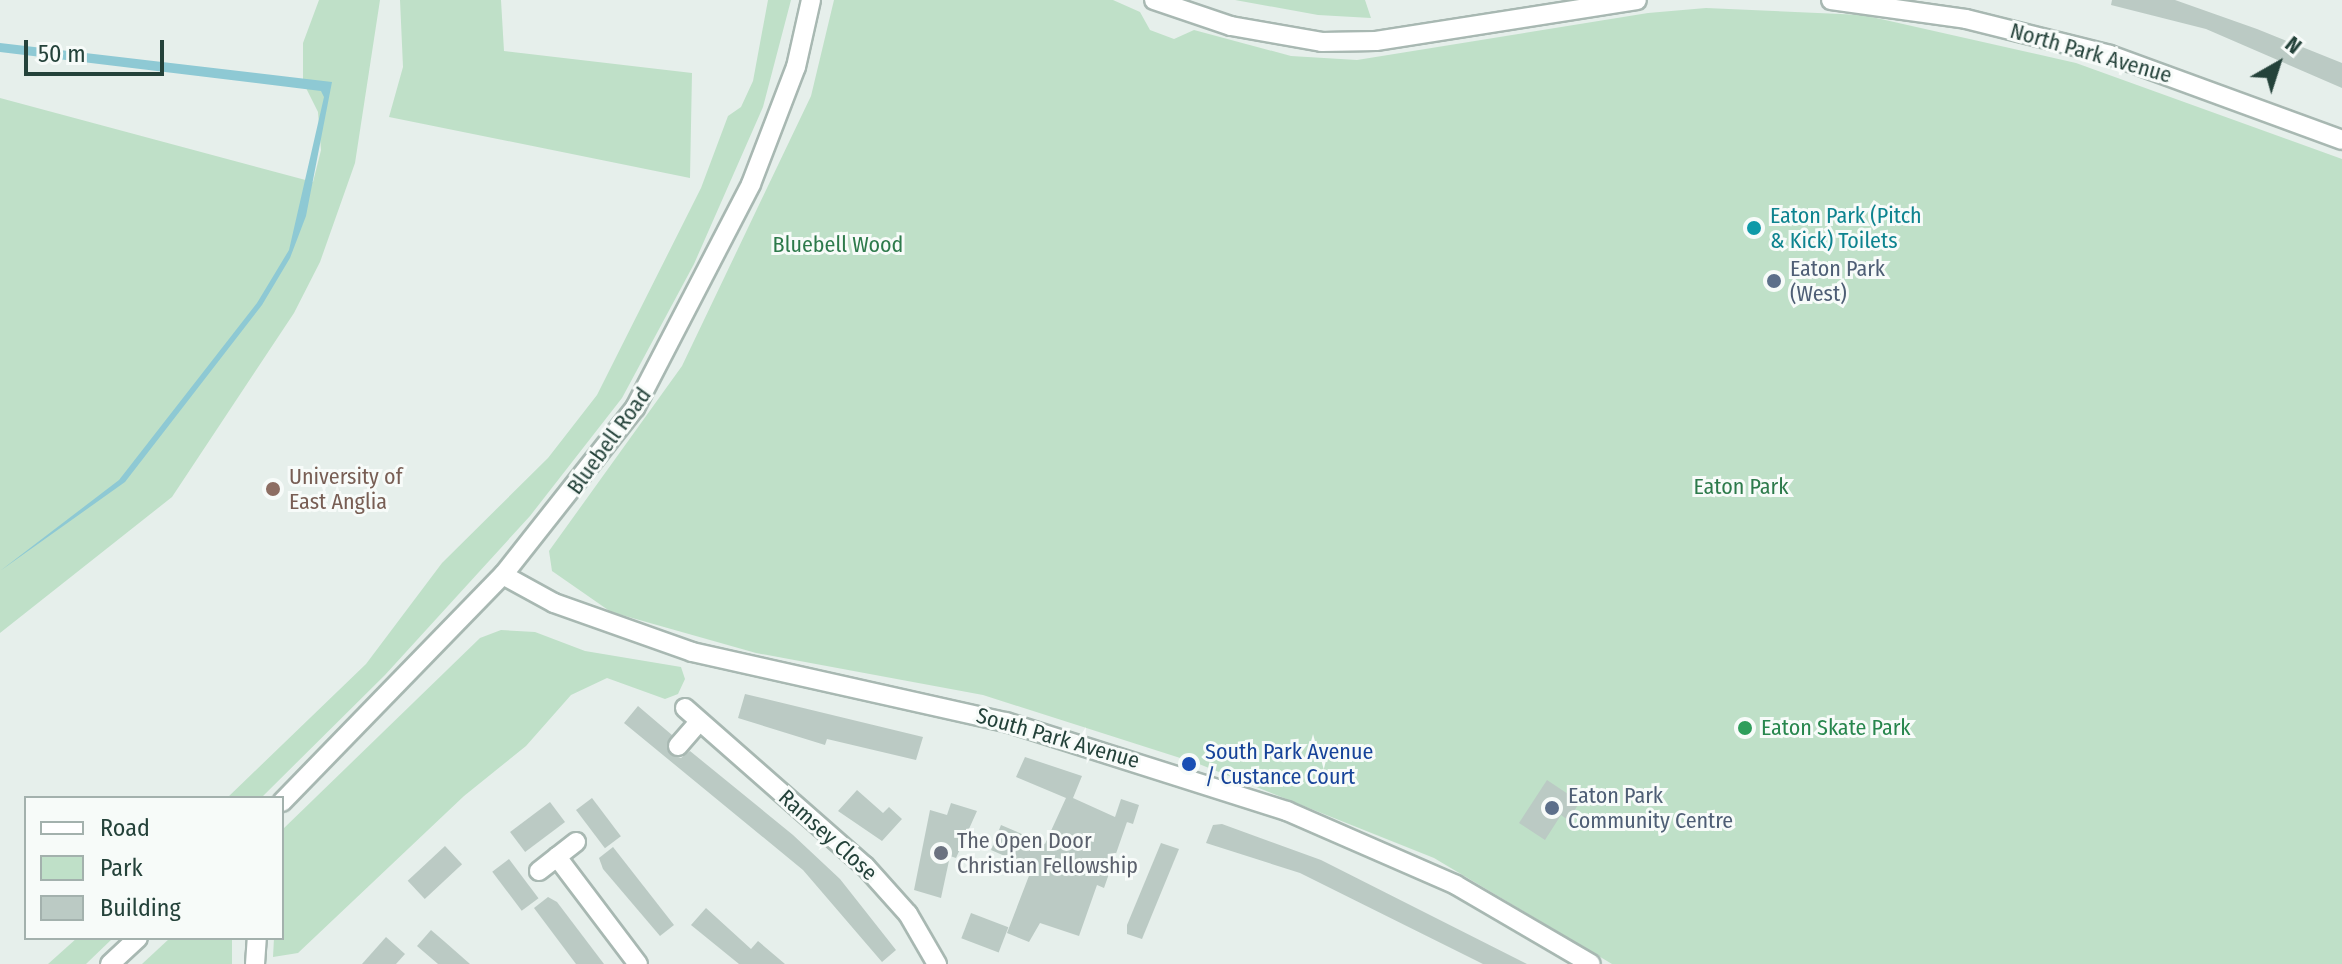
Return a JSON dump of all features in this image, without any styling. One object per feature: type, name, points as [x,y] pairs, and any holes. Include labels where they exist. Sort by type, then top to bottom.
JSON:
[{"type":"street","name":"Bluebell Road","points":[[284,800],[503,575],[607,446],[657,372],[774,129],[811,0]]},
{"type":"street","points":[[1154,0],[1231,26],[1322,42],[1376,41],[1637,0]]},
{"type":"street","name":"North Park Avenue","points":[[1831,0],[1966,19],[2110,55],[2342,140]]},
{"type":"street","name":"South Park Avenue","points":[[503,575],[554,603],[692,652],[1006,722],[1287,811],[1456,885],[1591,964]]},
{"type":"street","name":"Ramsey Close","points":[[685,708],[865,866],[908,914],[937,964]]},
{"type":"street","points":[[678,746],[699,722]]},
{"type":"street","points":[[539,871],[576,842]]},
{"type":"street","points":[[557,857],[638,964]]},
{"type":"street","points":[[110,964],[136,940]]},
{"type":"street","points":[[255,964],[257,940]]},
{"type":"green space","points":[[319,0],[380,0],[355,163],[320,262],[294,313],[172,497],[0,633],[0,98],[313,182],[321,150],[318,112],[303,82],[303,43]]},
{"type":"green space","points":[[400,0],[501,0],[504,51],[692,73],[690,178],[389,117],[403,67]]},
{"type":"green space","points":[[768,0],[791,0],[763,107],[694,264],[622,398],[530,516],[385,675],[263,796],[229,796],[366,664],[442,563],[548,458],[597,395],[701,188],[728,116],[741,107],[753,81]]},
{"type":"green space","name":"Eaton Park","points":[[834,0],[1113,0],[1140,12],[1150,30],[1174,39],[1194,30],[1291,56],[1357,60],[1648,13],[1706,8],[1863,15],[2076,63],[2342,159],[2342,964],[1612,964],[1434,858],[1199,764],[983,695],[756,653],[611,612],[552,571],[549,551],[682,366],[811,96]]},
{"type":"green space","points":[[1235,0],[1365,0],[1371,18],[1318,15]]},
{"type":"green space","points":[[501,630],[535,632],[585,651],[681,667],[685,679],[678,694],[665,699],[607,678],[571,695],[526,746],[464,796],[298,953],[273,957],[274,940],[284,940],[284,828],[480,638]]},
{"type":"green space","points":[[75,940],[111,940],[86,964],[48,964]]},
{"type":"green space","points":[[168,940],[232,940],[232,964],[142,964]]},
{"type":"water","points":[[0,43],[332,82],[306,216],[290,258],[262,305],[125,482],[0,571],[119,480],[257,303],[289,250],[324,97],[321,91],[0,52]]},
{"type":"building","points":[[2112,0],[2175,0],[2257,29],[2342,63],[2342,88],[2206,29],[2111,5]]},
{"type":"building","points":[[745,694],[923,737],[916,760],[827,739],[825,745],[738,718]]},
{"type":"building","points":[[638,706],[672,735],[670,754],[681,758],[690,751],[793,835],[840,879],[896,950],[882,962],[803,870],[624,723]]},
{"type":"building","points":[[1025,757],[1082,776],[1073,798],[1115,817],[1121,799],[1139,805],[1133,824],[1127,822],[1104,888],[1097,885],[1079,936],[1040,923],[1029,942],[1007,933],[1032,868],[991,850],[1001,825],[1045,844],[1066,798],[1016,777]]},
{"type":"building","name":"Eaton Park Community Centre","points":[[1547,780],[1580,802],[1568,820],[1561,815],[1545,840],[1519,823]]},
{"type":"building","points":[[857,790],[883,813],[889,807],[902,819],[882,841],[838,811]]},
{"type":"building","points":[[592,798],[621,836],[605,848],[576,810]]},
{"type":"building","points":[[550,802],[565,822],[525,852],[510,832]]},
{"type":"building","name":"The Open Door Christian Fellowship","points":[[951,803],[977,811],[956,858],[950,856],[941,898],[914,890],[930,810],[947,815]]},
{"type":"building","points":[[1222,824],[1321,860],[1527,964],[1483,964],[1300,873],[1206,843],[1213,825]]},
{"type":"building","points":[[1161,843],[1179,849],[1142,939],[1127,934],[1127,925]]},
{"type":"building","points":[[445,846],[462,864],[425,899],[408,881]]},
{"type":"building","points":[[613,847],[674,925],[660,936],[603,869],[599,858]]},
{"type":"building","points":[[509,859],[538,898],[522,911],[492,872]]},
{"type":"building","points":[[548,897],[557,902],[604,964],[576,964],[534,908]]},
{"type":"building","points":[[706,908],[751,949],[758,941],[785,964],[739,964],[691,925]]},
{"type":"building","points":[[971,913],[1008,927],[999,953],[961,938]]},
{"type":"building","points":[[431,930],[470,964],[438,964],[417,946]]},
{"type":"building","points":[[386,937],[405,954],[396,964],[362,964]]},
{"type":"place","name":"Eaton Park (Pitch & Kick) Toilets","points":[[1754,228]]},
{"type":"place","name":"Eaton Park (West)","points":[[1774,281]]},
{"type":"place","name":"University of East Anglia","points":[[273,489]]},
{"type":"place","name":"Eaton Skate Park","points":[[1745,728]]},
{"type":"place","name":"South Park Avenue / Custance Court","points":[[1189,764]]},
{"type":"place","name":"Eaton Park Community Centre","points":[[1552,808]]},
{"type":"place","name":"The Open Door Christian Fellowship","points":[[941,853]]},
{"type":"park label","name":"Bluebell Wood","points":[[838,245]]}]
